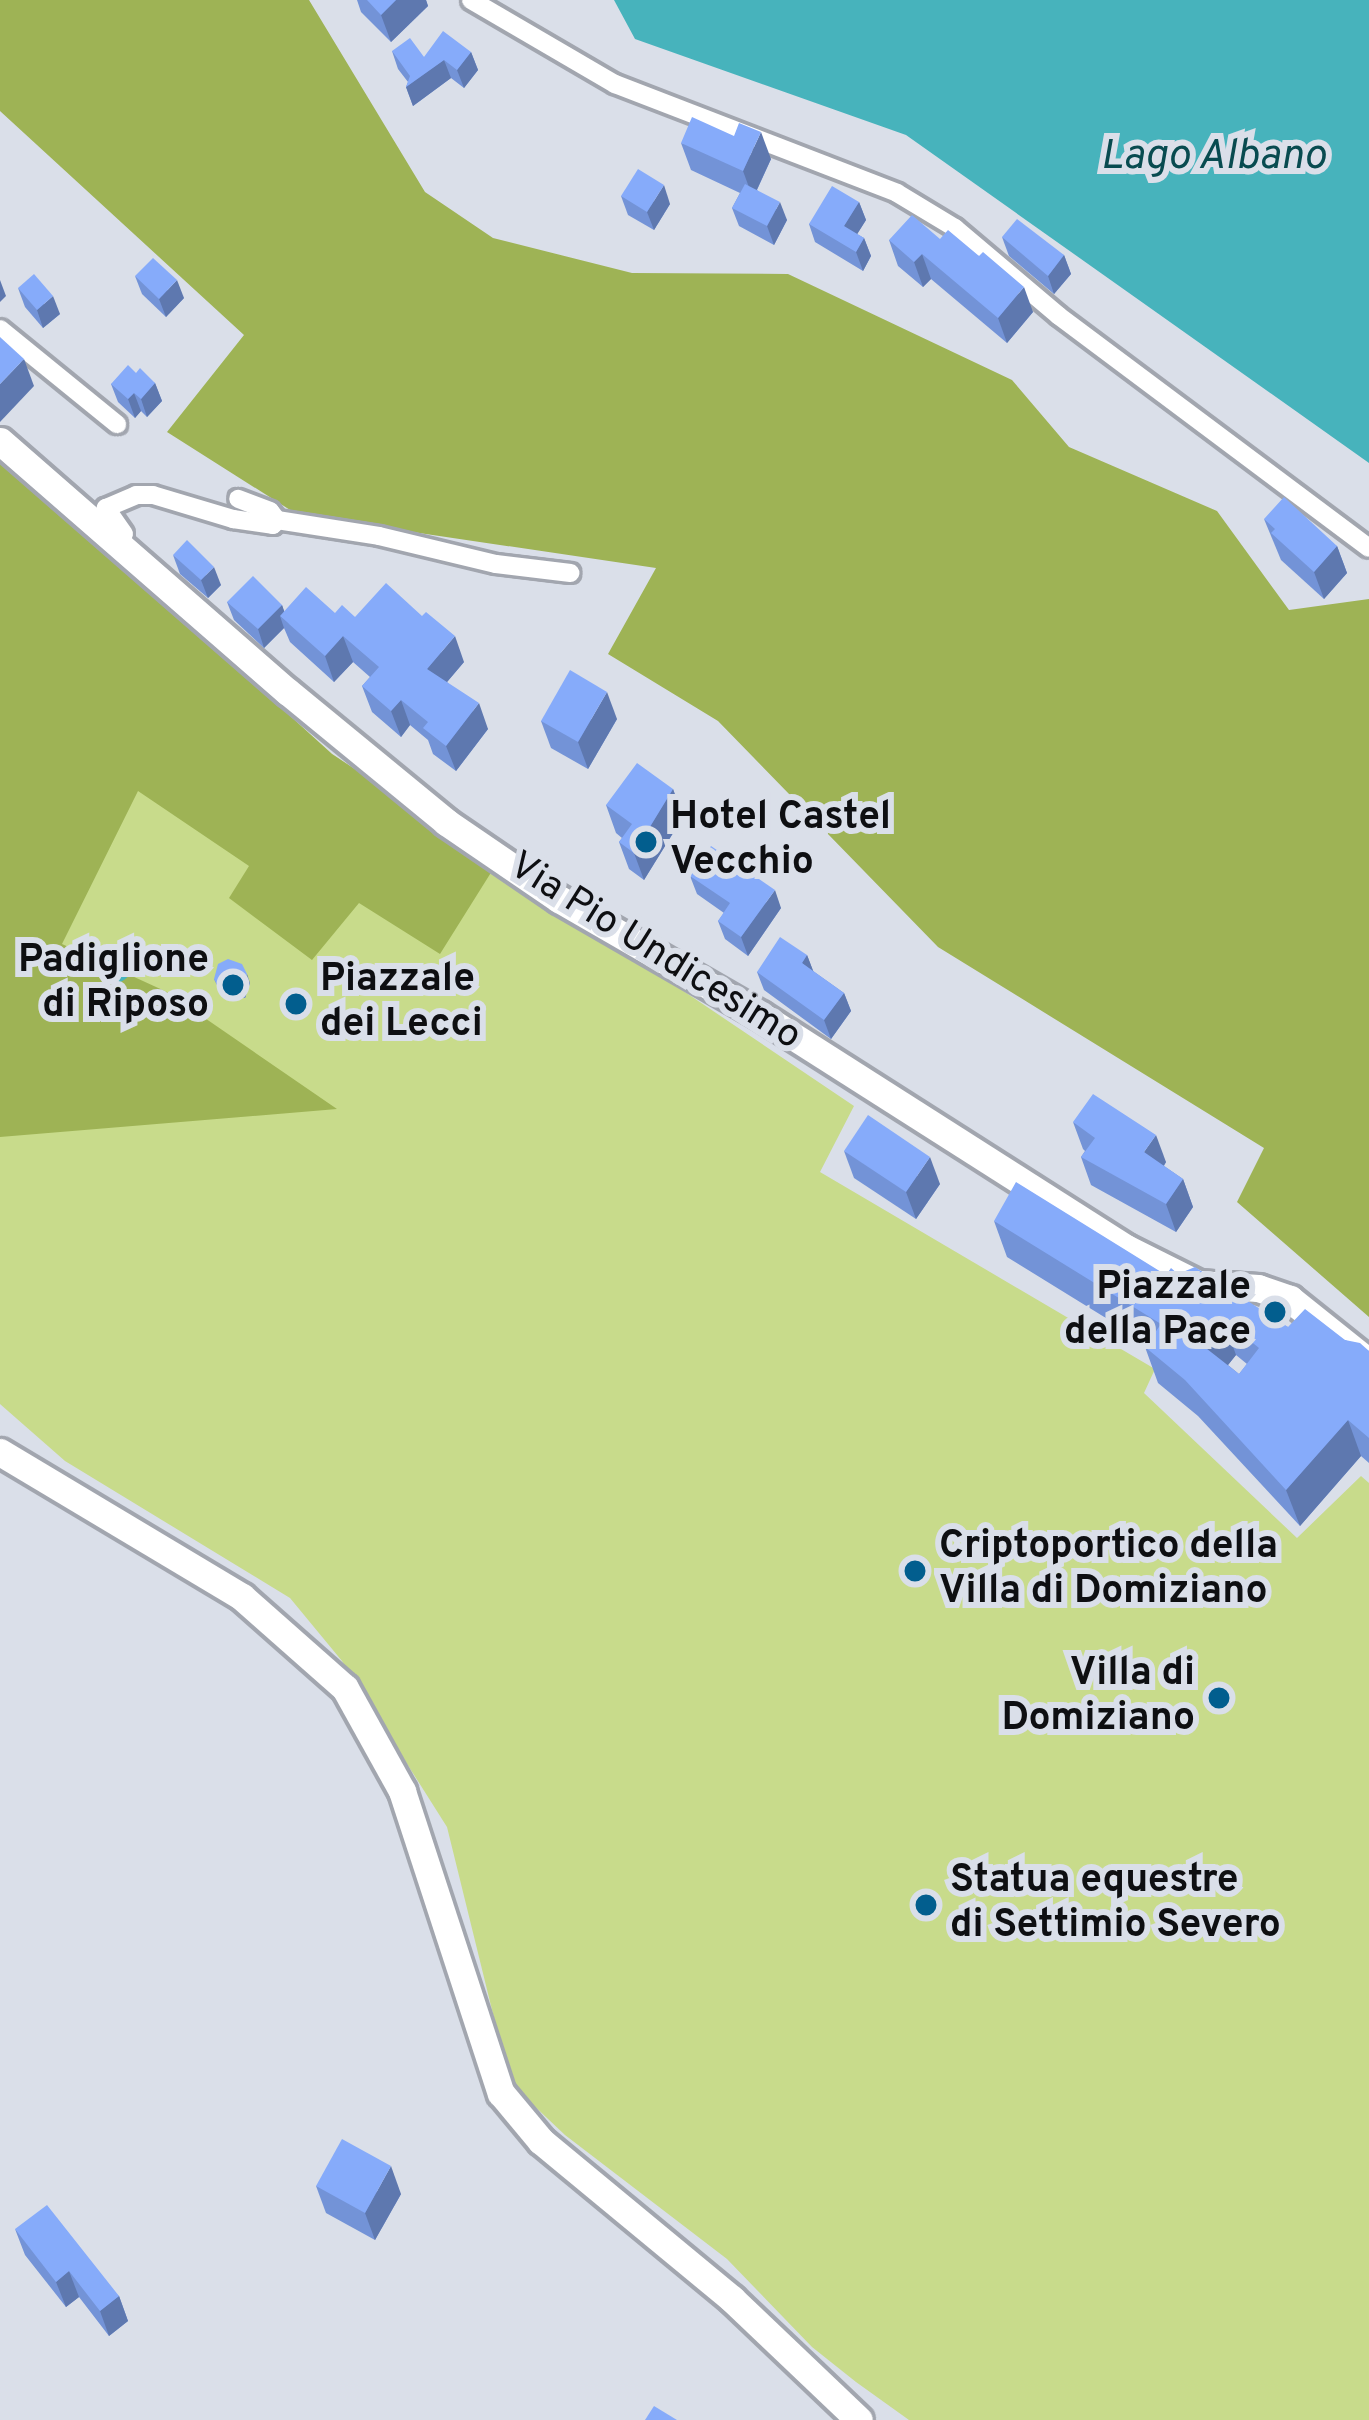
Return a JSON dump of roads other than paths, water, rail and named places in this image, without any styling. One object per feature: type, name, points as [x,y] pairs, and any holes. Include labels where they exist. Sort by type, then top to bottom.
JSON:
[{"type":"street","points":[[471,0],[615,84],[828,163],[955,228],[1059,316],[1369,548]]},
{"type":"street","points":[[0,328],[117,424]]},
{"type":"street","name":"Via Pio Undicesimo","points":[[0,441],[446,822],[559,899],[760,1016],[1126,1249],[1198,1284],[1258,1288],[1291,1299],[1369,1362]]},
{"type":"street","points":[[137,560],[106,512],[108,504],[122,498],[153,495],[233,519],[273,525],[277,520]]},
{"type":"street","points":[[238,499],[269,511],[277,520],[570,573]]},
{"type":"street","points":[[0,1452],[242,1597],[345,1688],[402,1790],[501,2093],[541,2141],[732,2299],[859,2420]]},
{"type":"water","name":"Lago Albano","points":[[614,0],[1369,0],[1369,463],[906,135],[635,39]]},
{"type":"water","points":[[114,947],[127,952],[132,965],[127,978],[114,983],[101,978],[96,965],[101,952]]},
{"type":"place","name":"Hotel Castel Vecchio","points":[[646,842]]},
{"type":"place","name":"Padiglione di Riposo","points":[[233,985]]},
{"type":"place","name":"Piazzale dei Lecci","points":[[296,1004]]},
{"type":"place","name":"Piazzale della Pace","points":[[1275,1312]]},
{"type":"place","name":"Criptoportico della Villa di Domiziano","points":[[915,1571]]},
{"type":"place","name":"Villa di Domiziano","points":[[1219,1698]]},
{"type":"place","name":"Statua equestre di Settimio Severo","points":[[926,1905]]}]
